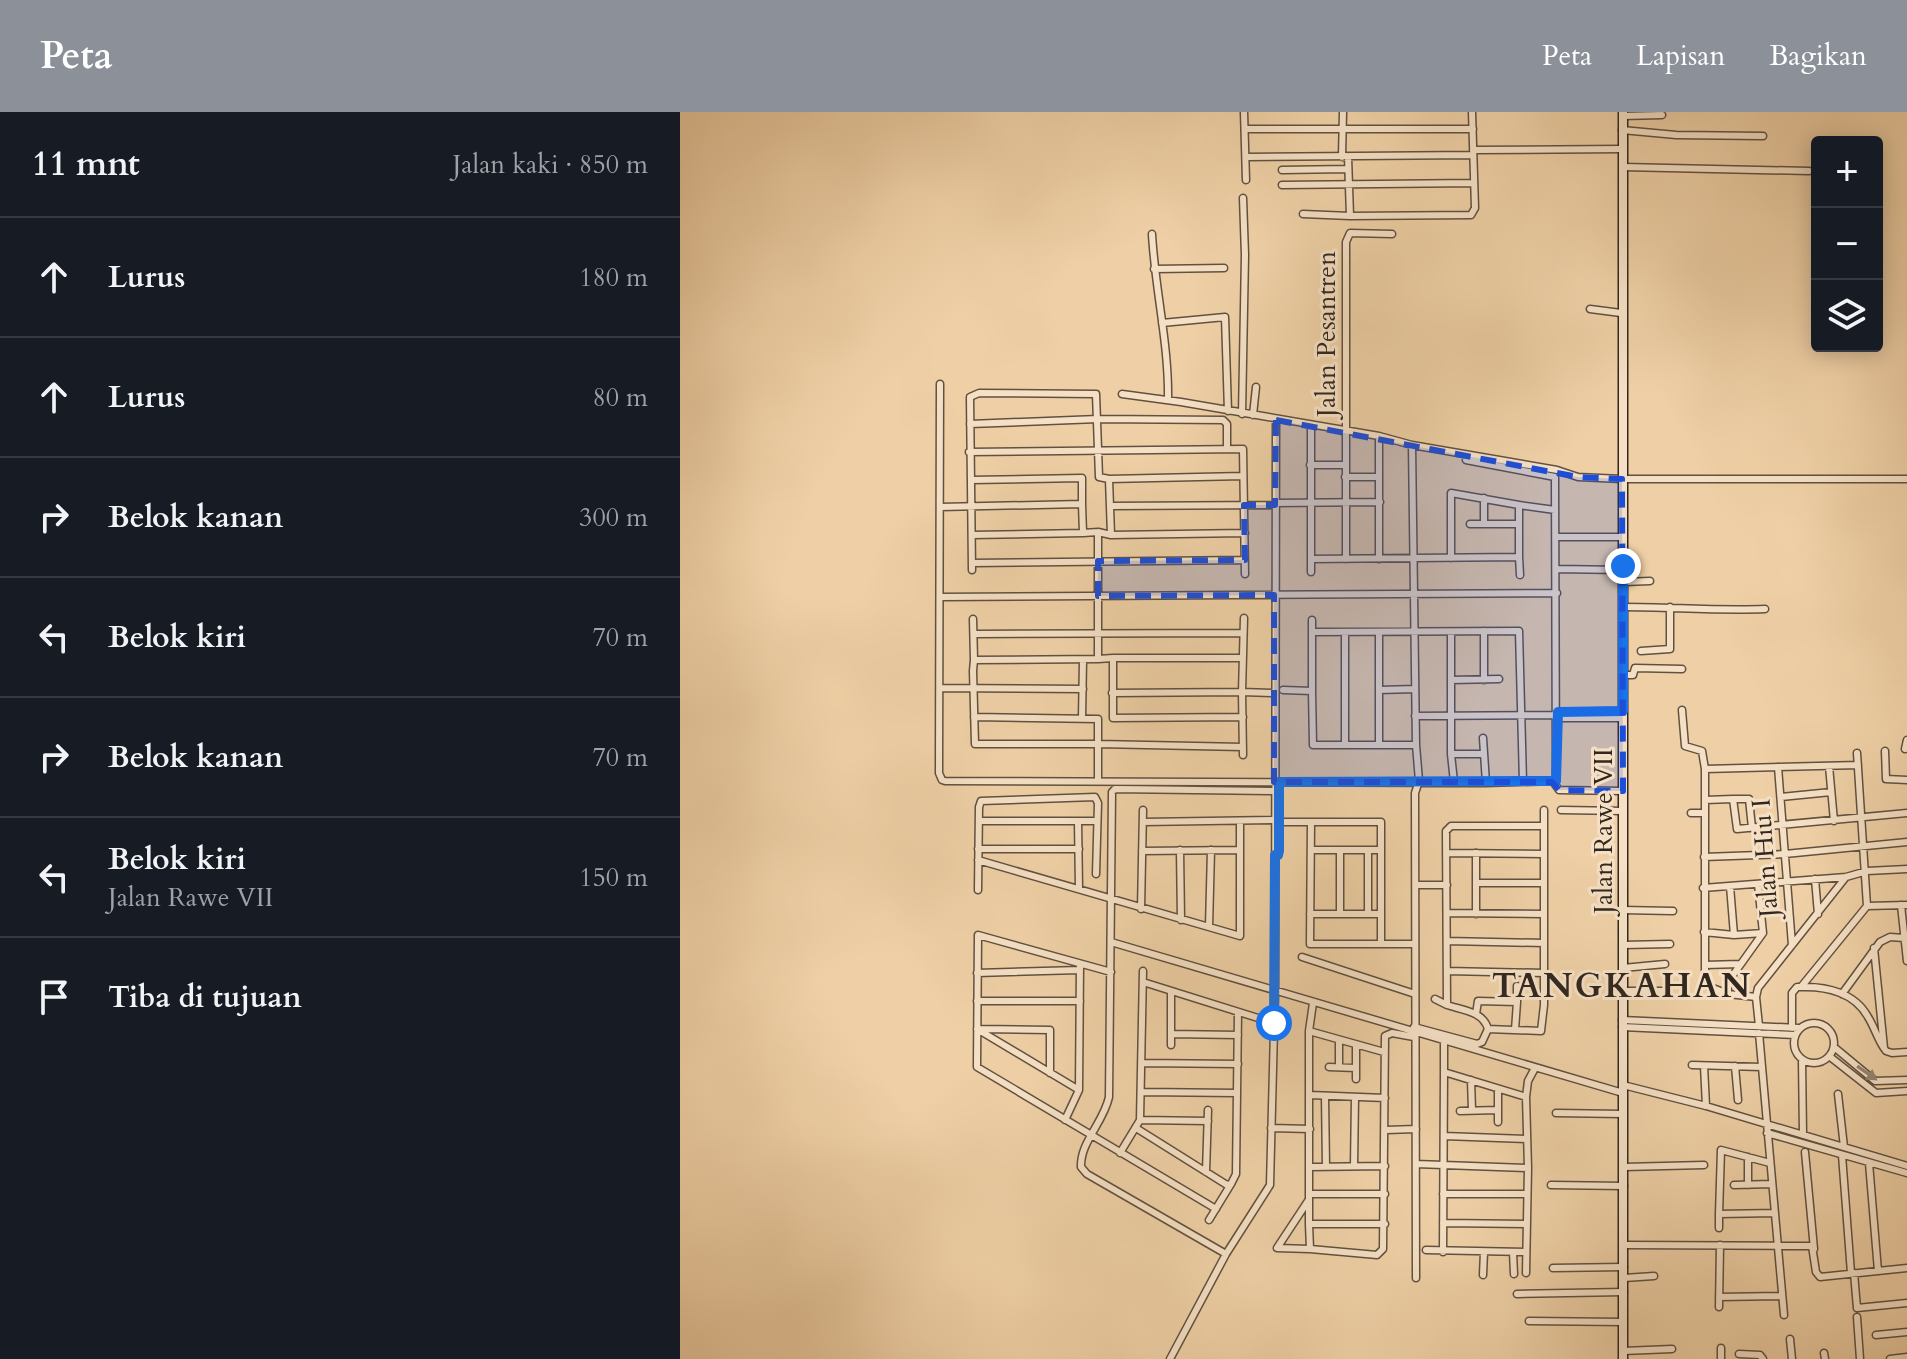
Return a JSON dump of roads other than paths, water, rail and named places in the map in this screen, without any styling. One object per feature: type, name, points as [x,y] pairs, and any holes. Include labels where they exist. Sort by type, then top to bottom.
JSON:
[{"type":"main road","name":"Jalan Rawe VII","points":[[1623,114],[1623,1355]]},
{"type":"street","points":[[1244,112],[1246,180]]},
{"type":"street","points":[[1343,112],[1350,216]]},
{"type":"street","points":[[1303,214],[1471,215],[1475,208],[1472,112]]},
{"type":"street","points":[[1623,114],[1662,115]]},
{"type":"street","points":[[1245,129],[1473,129]]},
{"type":"street","points":[[1622,130],[1676,135],[1763,136]]},
{"type":"street","points":[[1246,157],[1623,149]]},
{"type":"street","points":[[1623,167],[1809,171]]},
{"type":"street","points":[[1282,170],[1348,169]]},
{"type":"street","points":[[1282,185],[1474,183]]},
{"type":"street","points":[[1242,414],[1243,198]]},
{"type":"street","name":"Jalan Pesantren","points":[[1345,430],[1346,242],[1350,233],[1392,234]]},
{"type":"street","points":[[1152,234],[1154,269],[1168,359],[1168,400]]},
{"type":"street","points":[[1154,269],[1224,268]]},
{"type":"street","points":[[1590,309],[1621,313]]},
{"type":"street","points":[[1162,323],[1225,317],[1228,411]]},
{"type":"street","points":[[940,384],[939,773],[942,780],[1554,783]]},
{"type":"street","points":[[1253,415],[1256,387]]},
{"type":"street","points":[[1099,477],[1096,394],[979,393],[970,397],[972,567],[1098,561],[1245,560]]},
{"type":"street","points":[[1122,394],[1379,436],[1412,445],[1557,470],[1578,477],[1907,479]]},
{"type":"street","points":[[970,424],[1098,419],[1225,420],[1227,449]]},
{"type":"street","points":[[1170,1359],[1226,1254],[1270,1185],[1277,821],[1274,595],[1276,420]]},
{"type":"street","points":[[1311,425],[1311,572]]},
{"type":"street","points":[[1345,430],[1346,559]]},
{"type":"street","points":[[1379,436],[1379,559]]},
{"type":"street","points":[[1412,445],[1415,716],[1419,781],[1415,793],[1416,1278]]},
{"type":"street","points":[[1243,449],[1245,574]]},
{"type":"street","points":[[969,452],[1255,449]]},
{"type":"street","points":[[1466,460],[1554,476],[1558,715],[1558,778],[1554,783]]},
{"type":"street","points":[[1310,465],[1344,465]]},
{"type":"street","points":[[971,480],[1243,476]]},
{"type":"street","points":[[1345,477],[1379,477]]},
{"type":"street","points":[[1082,478],[1083,533]]},
{"type":"street","points":[[1109,479],[1111,535]]},
{"type":"street","points":[[1451,558],[1451,493],[1555,510]]},
{"type":"street","points":[[1484,498],[1484,524]]},
{"type":"street","points":[[1111,506],[1380,502]]},
{"type":"street","points":[[940,507],[1082,504]]},
{"type":"street","points":[[1519,505],[1520,575]]},
{"type":"street","points":[[1470,524],[1519,524]]},
{"type":"street","points":[[1098,532],[1098,659]]},
{"type":"street","points":[[972,535],[1245,533]]},
{"type":"street","points":[[1556,537],[1623,537]]},
{"type":"street","points":[[1311,559],[1519,557]]},
{"type":"street","points":[[1557,569],[1621,570]]},
{"type":"street","points":[[1623,582],[1650,581]]},
{"type":"street","points":[[941,597],[1557,593]]},
{"type":"street","points":[[1623,607],[1710,611],[1765,609]]},
{"type":"street","points":[[1641,651],[1670,649],[1670,607]]},
{"type":"street","points":[[1243,755],[1244,618]]},
{"type":"street","points":[[973,619],[977,745],[1243,747]]},
{"type":"street","points":[[1312,620],[1312,744],[1416,745]]},
{"type":"street","points":[[1484,631],[1484,680]]},
{"type":"street","points":[[1312,632],[1519,631],[1523,782]]},
{"type":"street","points":[[1379,632],[1379,745]]},
{"type":"street","points":[[1451,632],[1451,754],[1454,782]]},
{"type":"street","points":[[974,634],[1243,633]]},
{"type":"street","points":[[1345,633],[1345,744]]},
{"type":"street","points":[[1113,658],[1113,718]]},
{"type":"street","points":[[974,660],[1242,658]]},
{"type":"street","points":[[1082,718],[1083,660]]},
{"type":"street","points":[[1624,675],[1633,675],[1635,668],[1682,669]]},
{"type":"street","points":[[1451,680],[1499,679]]},
{"type":"street","points":[[940,688],[1083,689]]},
{"type":"street","points":[[1379,690],[1415,689]]},
{"type":"street","points":[[1283,690],[1312,691]]},
{"type":"street","points":[[1112,693],[1275,693]]},
{"type":"street","points":[[1682,710],[1685,746],[1702,751],[1705,769],[1705,985],[1728,994],[1756,997]]},
{"type":"street","points":[[1415,716],[1623,715]]},
{"type":"street","points":[[974,717],[1243,717]]},
{"type":"street","points":[[1098,719],[1098,781]]},
{"type":"street","points":[[1483,738],[1486,783]]},
{"type":"street","points":[[1905,749],[1907,740]]},
{"type":"street","points":[[1885,751],[1886,779],[1907,780]]},
{"type":"street","points":[[1801,987],[1867,906],[1857,753]]},
{"type":"street","points":[[1451,754],[1483,754]]},
{"type":"street","points":[[1705,769],[1858,765]]},
{"type":"street","points":[[1829,766],[1834,821]]},
{"type":"street","name":"Jalan Hiu I","points":[[1778,767],[1792,945]]},
{"type":"street","points":[[1277,782],[1277,821]]},
{"type":"street","points":[[1554,783],[1559,790],[1623,791]]},
{"type":"street","points":[[1226,1254],[1087,1174],[1080,1163],[1109,1097],[1113,790],[1275,791]]},
{"type":"street","points":[[1781,797],[1831,792]]},
{"type":"street","points":[[978,890],[981,801],[1098,798],[1096,874]]},
{"type":"street","points":[[1733,799],[1735,828],[1907,813]]},
{"type":"street","points":[[1705,800],[1749,799],[1752,828]]},
{"type":"street","points":[[1141,909],[1143,810]]},
{"type":"street","points":[[1488,1029],[1541,1031],[1544,810]]},
{"type":"street","points":[[1561,810],[1623,811]]},
{"type":"street","points":[[1691,813],[1704,813]]},
{"type":"street","points":[[979,821],[1097,821]]},
{"type":"street","points":[[1078,821],[1079,889]]},
{"type":"street","points":[[978,860],[1240,936],[1240,821]]},
{"type":"street","points":[[1143,822],[1381,822],[1381,944]]},
{"type":"street","points":[[1311,822],[1311,952]]},
{"type":"street","points":[[1447,1005],[1446,831],[1451,826],[1544,826]]},
{"type":"street","points":[[1704,857],[1785,854],[1907,842]]},
{"type":"street","points":[[978,849],[1079,849]]},
{"type":"street","points":[[1180,850],[1181,920]]},
{"type":"street","points":[[1209,927],[1211,850]]},
{"type":"street","points":[[1142,851],[1240,850]]},
{"type":"street","points":[[1311,850],[1381,850]]},
{"type":"street","points":[[1340,850],[1340,914]]},
{"type":"street","points":[[1368,850],[1368,914]]},
{"type":"street","points":[[1446,853],[1544,854]]},
{"type":"street","points":[[1476,853],[1476,914]]},
{"type":"street","points":[[1703,888],[1907,869]]},
{"type":"street","points":[[1784,1315],[1756,997],[1758,988],[1846,877]]},
{"type":"street","points":[[1815,879],[1818,914]]},
{"type":"street","points":[[1476,883],[1544,883]]},
{"type":"street","points":[[1728,994],[1728,982],[1763,933],[1758,884]]},
{"type":"street","points":[[1416,885],[1447,885]]},
{"type":"street","points":[[1730,886],[1734,935]]},
{"type":"street","points":[[1867,906],[1904,905],[1907,958]]},
{"type":"street","points":[[1622,910],[1673,911]]},
{"type":"street","points":[[1447,913],[1544,914]]},
{"type":"street","points":[[1310,914],[1381,914]]},
{"type":"street","points":[[1704,932],[1734,935],[1763,933]]},
{"type":"street","points":[[1111,972],[1080,967],[978,935],[977,1067],[1216,1209]]},
{"type":"street","points":[[1842,994],[1874,948],[1885,938],[1904,938]]},
{"type":"street","points":[[1447,941],[1544,943]]},
{"type":"street","points":[[1111,942],[1535,1068],[1706,1106],[1803,1135],[1869,1163],[1907,1173]]},
{"type":"street","points":[[1310,944],[1415,944]]},
{"type":"street","points":[[1623,945],[1670,944]]},
{"type":"street","points":[[1874,948],[1884,1048]]},
{"type":"street","points":[[1302,957],[1415,994]]},
{"type":"street","points":[[1623,968],[1665,964]]},
{"type":"street","points":[[1705,965],[1740,964]]},
{"type":"street","points":[[977,973],[1080,967]]},
{"type":"street","points":[[1065,1120],[1079,1090],[1080,967]]},
{"type":"street","points":[[1120,1153],[1140,1120],[1143,971]]},
{"type":"street","points":[[1447,971],[1544,973]]},
{"type":"street","points":[[1143,982],[1274,1023]]},
{"type":"street","points":[[1515,1030],[1517,986]]},
{"type":"street","points":[[1803,1135],[1802,1059],[1794,1044],[1796,1030],[1792,993],[1797,987],[1822,987],[1859,1003],[1884,1048],[1892,1053],[1907,1052]]},
{"type":"street","points":[[1171,991],[1171,1045]]},
{"type":"street","points":[[1623,991],[1664,991]]},
{"type":"street","points":[[1309,1197],[1277,1248],[1377,1255],[1383,1249],[1385,1036],[1388,1033],[1414,1032],[1477,1044],[1482,1042],[1488,1029],[1485,1021],[1476,1014],[1435,999]]},
{"type":"street","points":[[977,1001],[1080,1001]]},
{"type":"street","points":[[1476,1014],[1478,1001],[1517,1002]]},
{"type":"street","points":[[1310,1249],[1309,1031],[1313,1003]]},
{"type":"street","points":[[1209,1220],[1236,1177],[1238,1012]]},
{"type":"street","points":[[1622,1024],[1759,1030],[1796,1030],[1811,1023],[1824,1025],[1833,1034],[1834,1047],[1829,1056],[1813,1063],[1802,1059]]},
{"type":"street","points":[[977,1029],[1079,1090]]},
{"type":"street","points":[[977,1029],[1050,1030],[1050,1073]]},
{"type":"street","points":[[1309,1031],[1384,1052]]},
{"type":"street","points":[[1171,1034],[1238,1035]]},
{"type":"street","points":[[1339,1040],[1339,1067]]},
{"type":"street","points":[[1443,1252],[1444,1041]]},
{"type":"street","points":[[1356,1045],[1356,1079]]},
{"type":"street","points":[[1834,1047],[1875,1081],[1907,1080]]},
{"type":"street","points":[[1829,1056],[1876,1093],[1907,1091]]},
{"type":"street","points":[[1142,1063],[1238,1064]]},
{"type":"street","points":[[1692,1065],[1761,1067]]},
{"type":"street","points":[[1704,1066],[1706,1106]]},
{"type":"street","points":[[1735,1066],[1738,1100]]},
{"type":"street","points":[[1329,1067],[1356,1068]]},
{"type":"street","points":[[1526,1273],[1526,1097],[1528,1081],[1535,1068]]},
{"type":"street","points":[[1444,1072],[1526,1097]]},
{"type":"street","points":[[1471,1080],[1472,1110]]},
{"type":"street","points":[[1498,1089],[1498,1122]]},
{"type":"street","points":[[1142,1092],[1237,1093]]},
{"type":"street","points":[[1838,1094],[1857,1308],[1907,1303]]},
{"type":"street","points":[[1310,1095],[1385,1098]]},
{"type":"street","points":[[1325,1096],[1326,1167]]},
{"type":"street","points":[[1354,1166],[1355,1097]]},
{"type":"street","points":[[1206,1172],[1208,1110]]},
{"type":"street","points":[[1460,1111],[1497,1110]]},
{"type":"street","points":[[1556,1113],[1623,1114]]},
{"type":"street","points":[[1140,1120],[1208,1121]]},
{"type":"street","points":[[1136,1128],[1227,1185],[1231,1184]]},
{"type":"street","points":[[1271,1128],[1310,1129]]},
{"type":"street","points":[[1386,1130],[1416,1129]]},
{"type":"street","points":[[1767,1133],[1907,1166]]},
{"type":"street","points":[[1444,1136],[1527,1139]]},
{"type":"street","points":[[1719,1228],[1721,1150],[1770,1163]]},
{"type":"street","points":[[1805,1152],[1817,1276],[1907,1268]]},
{"type":"street","points":[[1748,1157],[1748,1185]]},
{"type":"street","points":[[1869,1163],[1878,1271]]},
{"type":"street","points":[[1416,1164],[1528,1168]]},
{"type":"street","points":[[1624,1167],[1704,1165]]},
{"type":"street","points":[[1309,1167],[1385,1166]]},
{"type":"street","points":[[1734,1185],[1772,1184]]},
{"type":"street","points":[[1551,1185],[1624,1186]]},
{"type":"street","points":[[1309,1197],[1385,1194]]},
{"type":"street","points":[[1443,1194],[1527,1194]]},
{"type":"street","points":[[1719,1214],[1775,1213]]},
{"type":"street","points":[[1443,1223],[1527,1224]]},
{"type":"street","points":[[1309,1224],[1385,1224]]},
{"type":"street","points":[[1624,1245],[1777,1245],[1812,1246],[1814,1249]]},
{"type":"street","points":[[1719,1307],[1720,1245]]},
{"type":"street","points":[[1426,1250],[1526,1252]]},
{"type":"street","points":[[1483,1275],[1484,1252]]},
{"type":"street","points":[[1513,1252],[1514,1274]]},
{"type":"street","points":[[1553,1268],[1624,1267]]},
{"type":"street","points":[[1624,1278],[1654,1276]]},
{"type":"street","points":[[1517,1294],[1624,1292]]},
{"type":"street","points":[[1719,1297],[1782,1296]]},
{"type":"street","points":[[1857,1317],[1860,1359]]},
{"type":"street","points":[[1529,1321],[1623,1322]]},
{"type":"street","points":[[1876,1335],[1907,1332]]},
{"type":"street","points":[[1790,1339],[1792,1359]]},
{"type":"street","points":[[1721,1348],[1721,1359]]},
{"type":"street","points":[[1623,1355],[1672,1349]]},
{"type":"street","points":[[1739,1354],[1760,1355],[1763,1359]]},
{"type":"street","points":[[1890,1359],[1907,1357]]},
{"type":"district","name":"TANGKAHAN","points":[[1622,986]]}]
